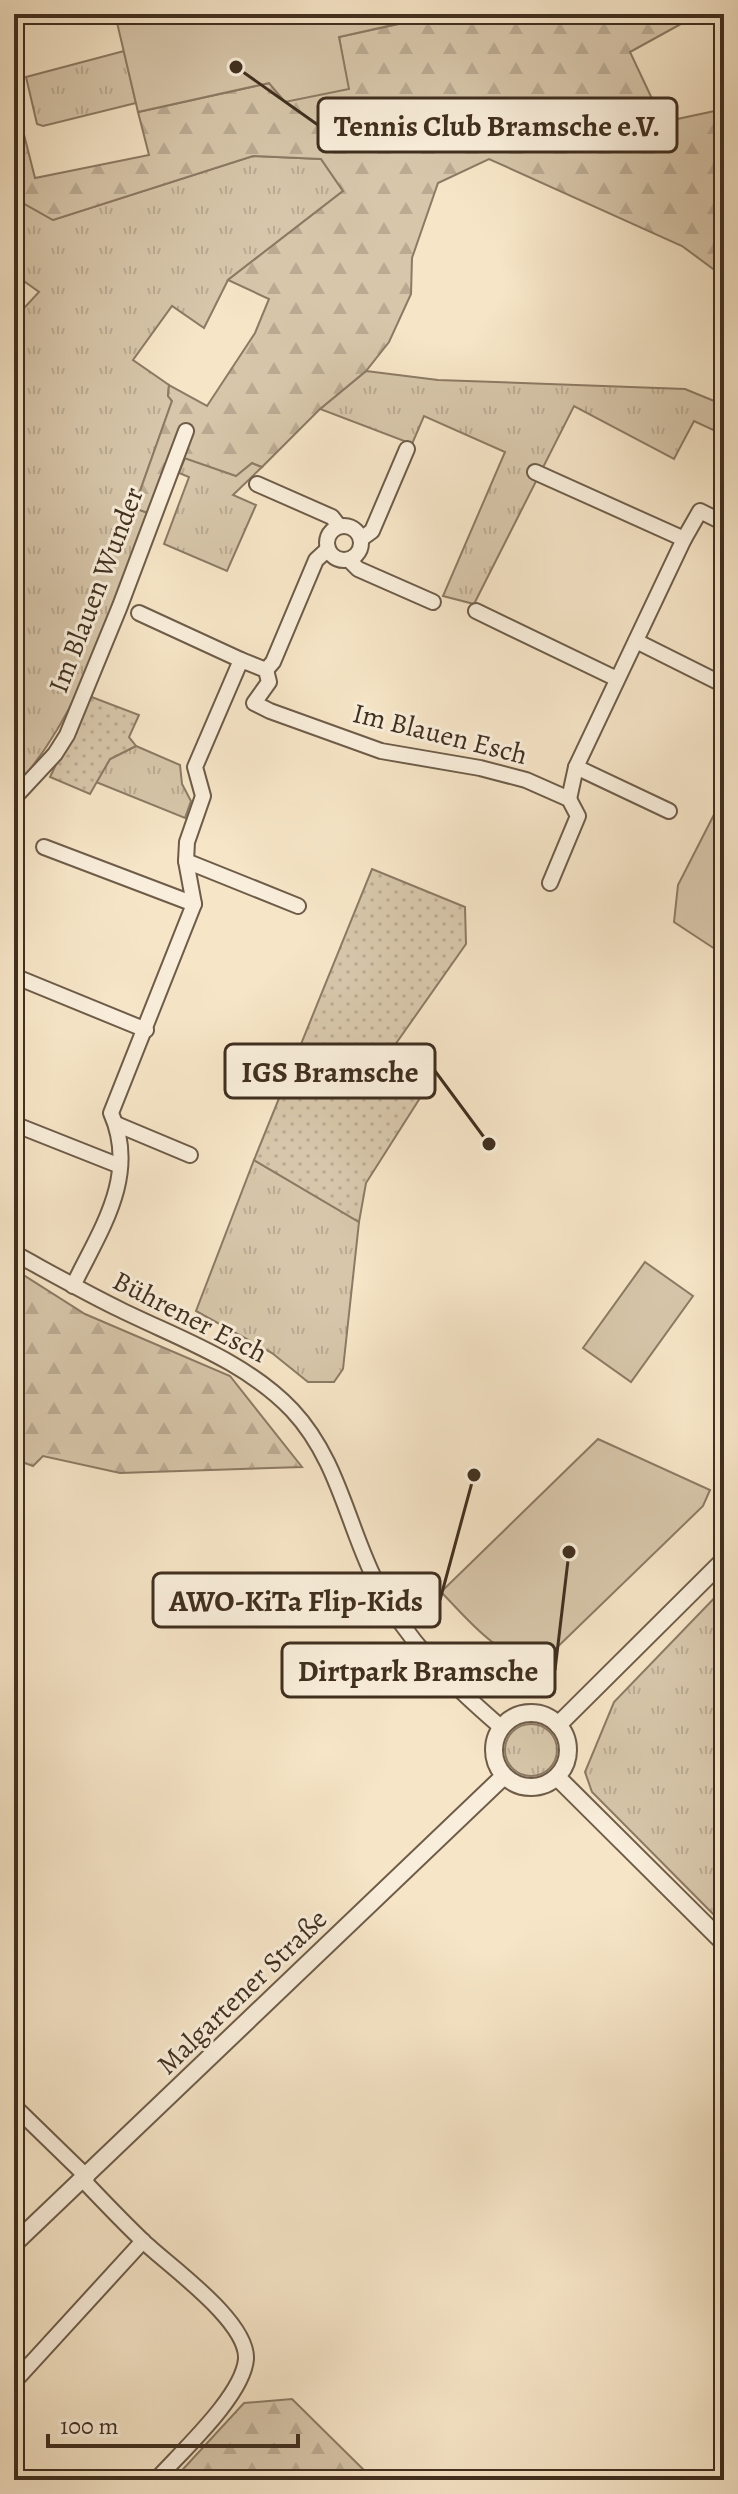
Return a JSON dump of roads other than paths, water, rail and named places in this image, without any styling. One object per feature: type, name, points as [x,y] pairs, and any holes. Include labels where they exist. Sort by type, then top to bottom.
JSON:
[{"type":"street","name":"Im Blauen Wunder","points":[[14,798],[55,754],[67,735],[186,431]]},
{"type":"street","points":[[349,560],[358,553],[361,539],[372,531],[407,449]]},
{"type":"street","points":[[535,472],[684,539]]},
{"type":"street","points":[[257,484],[332,517],[339,526]]},
{"type":"street","points":[[550,883],[578,816],[569,799],[576,767],[684,539],[700,511],[724,523]]},
{"type":"street","points":[[361,539],[352,527],[339,526],[328,535],[328,549],[337,559],[349,560],[358,569],[433,602]]},
{"type":"street","points":[[266,670],[273,662],[316,560],[328,549]]},
{"type":"street","points":[[476,611],[617,679]]},
{"type":"street","points":[[139,613],[266,670]]},
{"type":"street","points":[[636,641],[724,685]]},
{"type":"street","points":[[73,1286],[118,1195],[120,1166],[116,1124],[111,1113],[194,904],[186,861],[187,842],[203,796],[195,767],[241,660]]},
{"type":"street","points":[[254,703],[269,682],[266,670]]},
{"type":"street","name":"Im Blauen Esch","points":[[227,697],[254,703],[381,751],[480,768],[526,780],[569,799]]},
{"type":"street","points":[[576,767],[669,811]]},
{"type":"street","points":[[44,847],[194,904]]},
{"type":"street","points":[[186,861],[298,906]]},
{"type":"street","points":[[14,976],[146,1030]]},
{"type":"street","points":[[14,1124],[120,1166]]},
{"type":"street","points":[[116,1124],[190,1155]]},
{"type":"street","name":"Bührener Esch","points":[[14,1253],[73,1286],[233,1363],[267,1385],[294,1412],[333,1471],[376,1581],[408,1636],[460,1692],[502,1728]]},
{"type":"street","points":[[558,1725],[724,1560]]},
{"type":"street","points":[[528,1713],[539,1714],[558,1725],[568,1751],[557,1777],[536,1787],[514,1783],[504,1776],[494,1753],[502,1728],[517,1716],[528,1713]]},
{"type":"street","name":"Malgartener Straße","points":[[14,2244],[504,1776]]},
{"type":"street","points":[[557,1777],[724,1943]]},
{"type":"street","points":[[14,2106],[143,2241],[220,2310],[239,2335],[246,2358],[235,2389],[156,2480]]},
{"type":"street","points":[[14,2382],[143,2241]]},
{"type":"place","name":"Tennis Club Bramsche e.V.","points":[[236,67]]},
{"type":"place","name":"IGS Bramsche","points":[[489,1144]]},
{"type":"place","name":"AWO-KiTa Flip-Kids","points":[[474,1475]]},
{"type":"place","name":"Dirtpark Bramsche","points":[[569,1552]]}]
